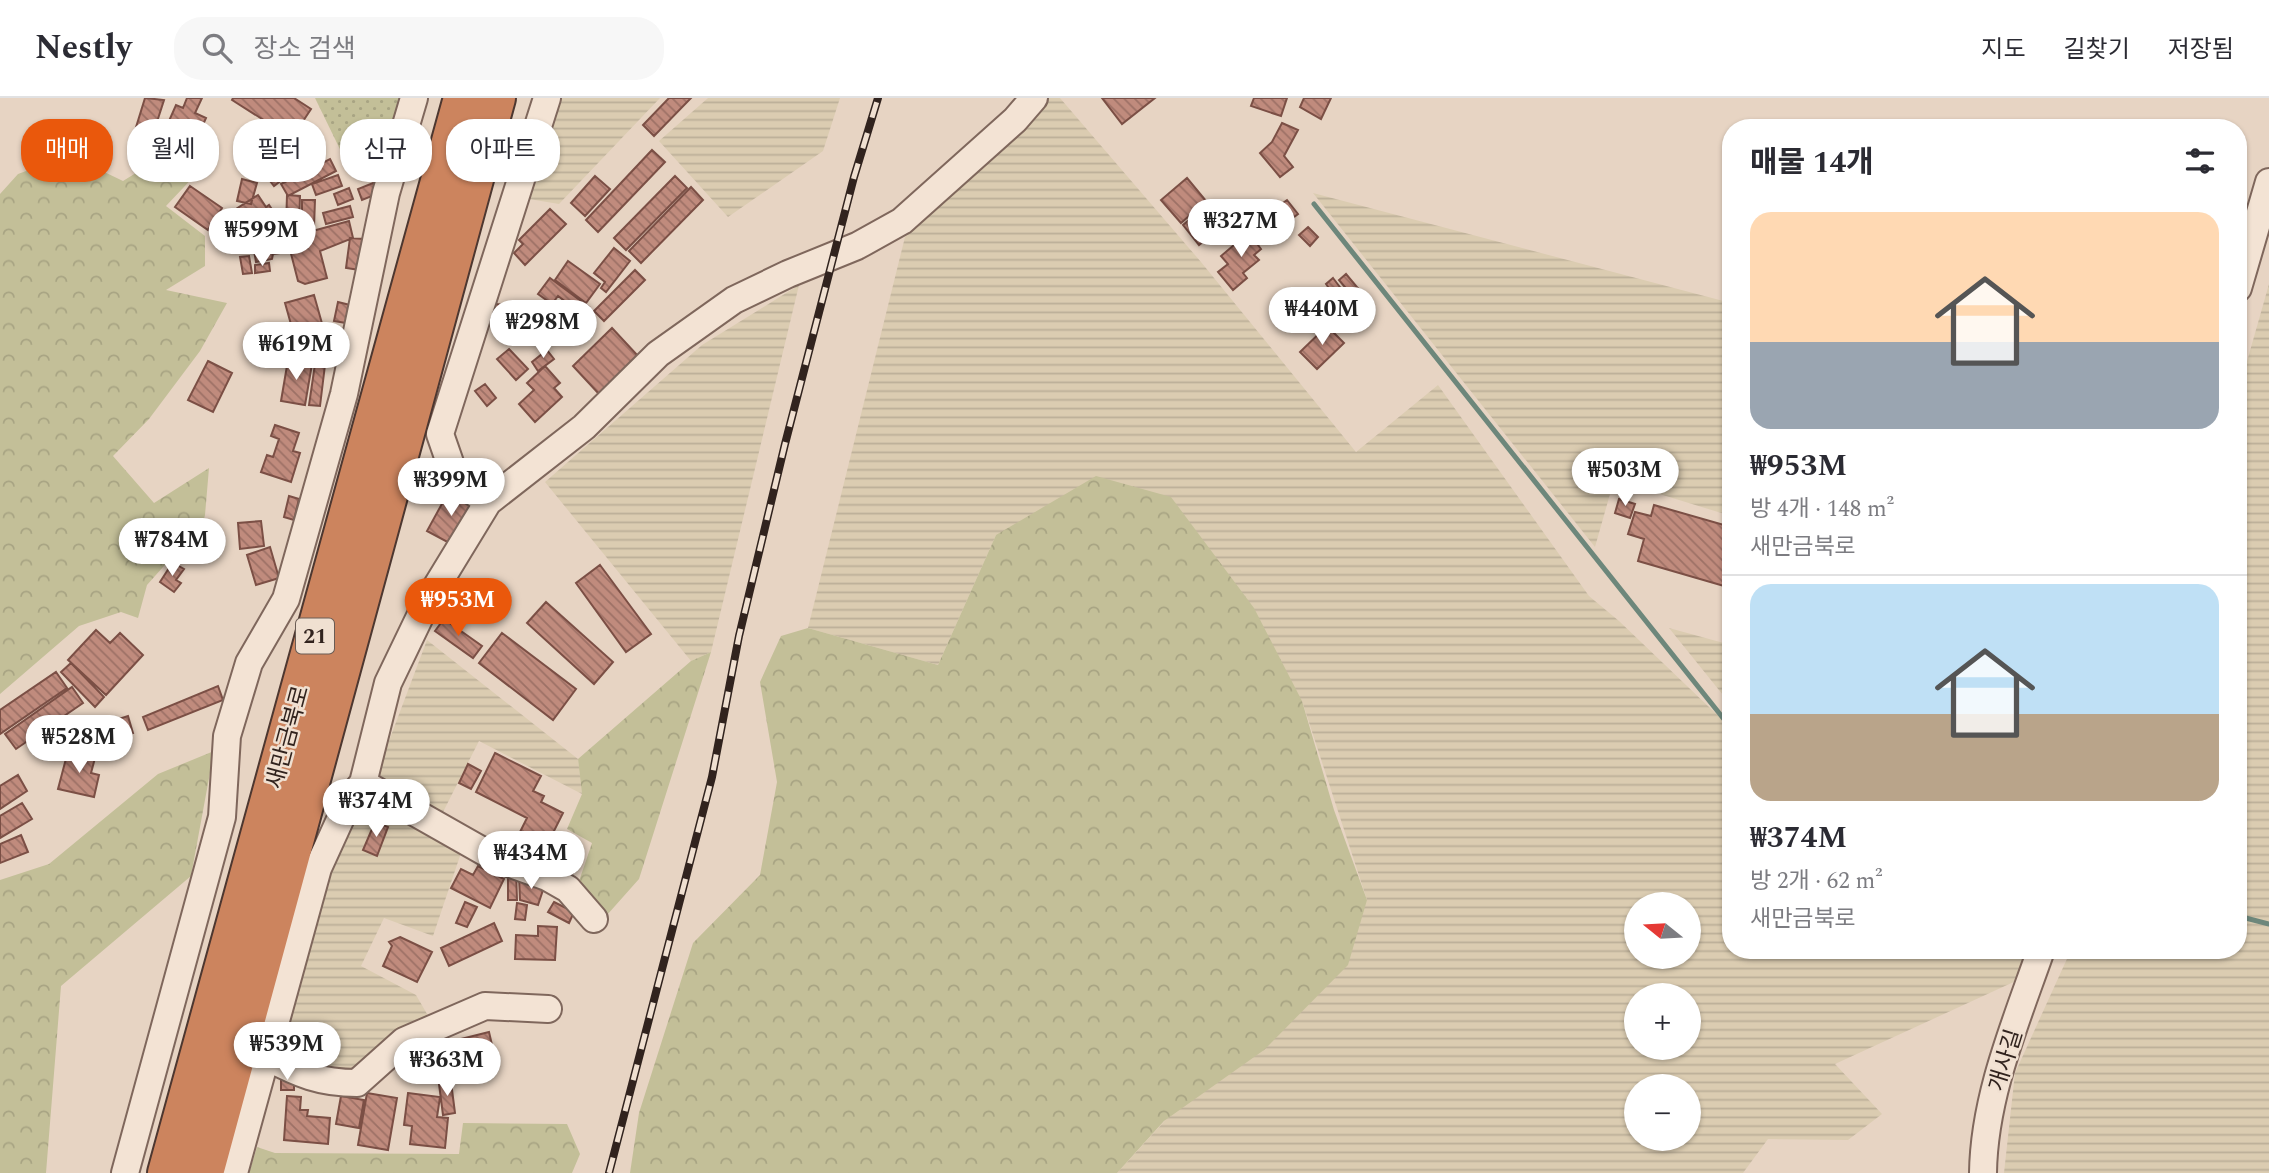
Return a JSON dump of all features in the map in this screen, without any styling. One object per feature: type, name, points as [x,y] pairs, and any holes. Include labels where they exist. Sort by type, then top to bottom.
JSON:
[{"type":"highway","name":"새만금북로","points":[[167,1173],[463,98]]},
{"type":"highway","name":"새만금북로","points":[[204,1173],[496,98]]},
{"type":"highway","points":[[471,185],[514,98]]},
{"type":"street","points":[[125,1173],[222,817],[227,736],[249,663],[286,599],[290,586],[344,394],[386,193],[414,98]]},
{"type":"street","points":[[488,502],[456,480],[440,434],[547,98]]},
{"type":"street","points":[[234,1173],[318,868],[350,798],[363,783],[388,683],[427,602],[488,502],[584,427],[658,354],[734,299],[857,246],[902,221],[1016,120],[1034,98]]},
{"type":"street","points":[[2247,257],[2269,182]]},
{"type":"street","points":[[363,783],[497,859],[547,877],[568,889],[594,919]]},
{"type":"street","name":"개사길","points":[[1983,1173],[1983,1151],[1998,1075],[2038,959]]},
{"type":"street","points":[[267,1057],[300,1075],[330,1083],[357,1083],[404,1041],[485,1006],[548,1009]]},
{"type":"shaded area","points":[[556,98],[660,98],[559,204],[523,198],[528,182],[560,182],[560,119],[549,119]]},
{"type":"shaded area","points":[[708,98],[840,98],[823,151],[728,217],[659,141]]},
{"type":"shaded area","points":[[1047,98],[1060,98],[1201,262],[1356,452],[1438,385],[1589,596],[1722,719],[1722,959],[2026,959],[2018,980],[1835,1064],[1882,1114],[1848,1140],[1768,1139],[1743,1173],[1117,1173],[1367,900],[1302,701],[996,535],[938,665],[808,628],[905,237]]},
{"type":"shaded area","points":[[1313,193],[1722,301],[1722,513],[1614,480],[1595,547]]},
{"type":"shaded area","points":[[2269,284],[2269,1173],[2004,1173],[2015,1073],[2067,959],[2247,959],[2247,361]]},
{"type":"shaded area","points":[[799,285],[711,652],[691,661],[545,482],[702,345]]},
{"type":"shaded area","points":[[1669,628],[1722,643],[1722,694]]},
{"type":"shaded area","points":[[427,640],[578,759],[582,794],[479,741],[441,816],[375,778]]},
{"type":"shaded area","points":[[365,799],[462,850],[433,936],[384,918],[361,966],[416,995],[430,1019],[356,1074],[318,1071],[313,1056],[280,1052],[324,894],[351,820]]},
{"type":"green space","points":[[315,98],[403,98],[397,119],[340,119],[340,149]]},
{"type":"green space","points":[[21,173],[21,182],[113,182],[113,176],[123,181],[127,179],[127,182],[189,182],[166,206],[205,236],[205,266],[166,290],[227,303],[200,351],[149,419],[113,456],[154,503],[209,468],[205,515],[194,560],[171,558],[147,585],[138,618],[121,612],[79,626],[0,694],[0,194]]},
{"type":"green space","points":[[1096,476],[1171,497],[1254,608],[1302,701],[1334,810],[1367,900],[1348,965],[1264,1050],[1164,1121],[1117,1173],[630,1173],[639,1113],[693,943],[760,875],[777,782],[760,682],[781,636],[808,628],[938,665],[996,535]]},
{"type":"green space","points":[[711,652],[639,879],[607,915],[578,884],[592,843],[567,829],[582,794],[578,759],[691,661]]},
{"type":"green space","points":[[214,751],[191,876],[61,986],[46,1173],[0,1173],[0,880],[49,864],[158,774]]},
{"type":"green space","points":[[463,1123],[567,1124],[580,1154],[572,1173],[249,1173],[257,1147],[275,1153],[459,1154]]},
{"type":"building","points":[[145,98],[164,100],[158,119],[139,119]]},
{"type":"building","points":[[187,98],[202,98],[195,113],[206,119],[170,119],[176,105],[183,108]]},
{"type":"building","points":[[294,98],[311,109],[304,119],[262,119],[232,100]]},
{"type":"building","points":[[669,98],[691,98],[654,136],[643,125]]},
{"type":"building","points":[[1102,98],[1155,98],[1122,124]]},
{"type":"building","points":[[1254,98],[1287,98],[1281,116],[1251,106]]},
{"type":"building","points":[[1304,98],[1331,98],[1321,119],[1300,107]]},
{"type":"building","points":[[1282,123],[1298,130],[1284,156],[1293,167],[1280,177],[1260,153],[1272,142]]},
{"type":"building","points":[[652,150],[665,162],[598,232],[586,220]]},
{"type":"building","points":[[330,159],[336,171],[326,176],[326,161]]},
{"type":"building","points":[[338,175],[342,186],[316,195],[312,184],[326,182],[326,179]]},
{"type":"building","points":[[595,176],[610,189],[585,216],[571,203]]},
{"type":"building","points":[[675,176],[687,188],[626,250],[614,238]]},
{"type":"building","points":[[1187,178],[1206,201],[1181,223],[1161,200]]},
{"type":"building","points":[[241,182],[257,183],[251,204],[237,201]]},
{"type":"building","points":[[285,182],[315,182],[288,196],[281,184]]},
{"type":"building","points":[[373,183],[377,194],[362,200],[358,189]]},
{"type":"building","points":[[190,186],[222,208],[208,230],[175,207]]},
{"type":"building","points":[[691,187],[703,200],[641,263],[629,251]]},
{"type":"building","points":[[349,188],[353,199],[338,205],[334,194]]},
{"type":"building","points":[[258,195],[279,220],[250,240],[245,233],[237,238],[234,232],[242,227],[235,216],[241,212],[236,209]]},
{"type":"building","points":[[287,195],[300,196],[299,227],[286,227]]},
{"type":"building","points":[[302,200],[315,200],[314,227],[302,226]]},
{"type":"building","points":[[1287,200],[1298,214],[1269,236],[1258,221]]},
{"type":"building","points":[[1212,201],[1228,221],[1199,245],[1183,225]]},
{"type":"building","points":[[350,206],[353,217],[326,224],[323,213]]},
{"type":"building","points":[[550,209],[566,224],[525,265],[514,253],[523,244],[519,240]]},
{"type":"building","points":[[349,221],[353,238],[320,251],[327,278],[305,284],[298,281],[287,238]]},
{"type":"building","points":[[1308,227],[1318,237],[1310,246],[1299,235]]},
{"type":"building","points":[[1254,228],[1265,240],[1258,245],[1261,249],[1254,255],[1259,260],[1243,273],[1247,278],[1233,290],[1218,272],[1228,264],[1221,256]]},
{"type":"building","points":[[269,231],[270,236],[278,235],[281,253],[273,254],[272,259],[256,262],[251,233]]},
{"type":"building","points":[[350,238],[364,239],[360,270],[346,268]]},
{"type":"building","points":[[614,248],[630,261],[606,292],[601,288],[605,282],[594,273]]},
{"type":"building","points":[[249,256],[252,273],[243,274],[240,257]]},
{"type":"building","points":[[568,261],[600,284],[586,303],[555,280]]},
{"type":"building","points":[[269,263],[270,271],[255,273],[255,265]]},
{"type":"building","points":[[635,270],[645,280],[604,321],[594,311]]},
{"type":"building","points":[[1346,274],[1361,292],[1354,298],[1339,280]]},
{"type":"building","points":[[550,278],[589,307],[582,317],[570,314],[575,309],[558,296],[552,304],[538,294]]},
{"type":"building","points":[[1333,278],[1349,299],[1323,319],[1315,308],[1333,294],[1326,284]]},
{"type":"building","points":[[314,295],[323,327],[294,335],[285,303]]},
{"type":"building","points":[[338,302],[350,305],[346,323],[334,321]]},
{"type":"building","points":[[495,304],[521,306],[520,321],[494,319]]},
{"type":"building","points":[[1327,326],[1344,343],[1317,369],[1300,352]]},
{"type":"building","points":[[612,328],[638,356],[599,394],[573,366]]},
{"type":"building","points":[[509,349],[528,369],[516,380],[497,359]]},
{"type":"building","points":[[547,350],[554,359],[538,371],[532,362]]},
{"type":"building","points":[[288,360],[312,364],[305,405],[281,401]]},
{"type":"building","points":[[208,361],[232,373],[213,412],[188,400]]},
{"type":"building","points":[[315,364],[325,365],[320,406],[309,405]]},
{"type":"building","points":[[545,366],[560,383],[554,388],[562,397],[535,422],[519,404],[534,390],[527,383]]},
{"type":"building","points":[[485,384],[496,398],[487,406],[475,391]]},
{"type":"building","points":[[275,425],[299,433],[293,451],[300,453],[291,482],[261,472],[267,455],[273,457],[279,439],[271,436]]},
{"type":"building","points":[[449,491],[475,505],[453,545],[427,531]]},
{"type":"building","points":[[289,496],[299,499],[294,520],[284,517]]},
{"type":"building","points":[[1619,499],[1635,504],[1630,518],[1615,513]]},
{"type":"building","points":[[1654,505],[1722,524],[1722,585],[1638,561],[1644,539],[1628,534],[1635,512],[1651,516]]},
{"type":"building","points":[[261,521],[264,546],[240,549],[238,523]]},
{"type":"building","points":[[270,547],[279,578],[256,585],[247,555]]},
{"type":"building","points":[[177,565],[184,569],[176,580],[181,583],[174,592],[160,582],[169,568],[174,571]]},
{"type":"building","points":[[600,565],[651,634],[626,652],[576,583]]},
{"type":"building","points":[[546,602],[613,662],[594,684],[527,623]]},
{"type":"building","points":[[444,619],[482,646],[473,658],[435,631]]},
{"type":"building","points":[[96,630],[110,643],[120,633],[143,655],[106,695],[68,660]]},
{"type":"building","points":[[502,633],[576,689],[553,720],[479,663]]},
{"type":"building","points":[[71,663],[104,697],[95,707],[61,672]]},
{"type":"building","points":[[56,672],[67,688],[0,734],[0,710]]},
{"type":"building","points":[[218,686],[223,700],[148,730],[143,717]]},
{"type":"building","points":[[72,687],[83,703],[16,749],[5,734]]},
{"type":"building","points":[[128,716],[133,733],[84,749],[79,732]]},
{"type":"building","points":[[68,751],[95,758],[91,773],[99,775],[94,797],[58,789]]},
{"type":"building","points":[[495,753],[541,776],[533,791],[544,796],[541,802],[563,813],[536,867],[509,854],[527,818],[476,792]]},
{"type":"building","points":[[468,764],[481,771],[471,789],[459,783]]},
{"type":"building","points":[[18,775],[27,791],[0,809],[0,786]]},
{"type":"building","points":[[22,803],[32,819],[0,838],[0,816]]},
{"type":"building","points":[[375,822],[388,827],[377,856],[363,850]]},
{"type":"building","points":[[21,835],[28,852],[0,863],[0,844]]},
{"type":"building","points":[[567,842],[581,846],[573,873],[559,869]]},
{"type":"building","points":[[478,866],[504,879],[490,908],[451,888],[461,869],[473,875]]},
{"type":"building","points":[[516,870],[517,900],[508,900],[508,871]]},
{"type":"building","points":[[519,876],[545,884],[538,905],[520,900]]},
{"type":"building","points":[[465,902],[477,907],[467,927],[456,923]]},
{"type":"building","points":[[554,902],[574,912],[569,923],[548,912]]},
{"type":"building","points":[[517,903],[527,905],[525,920],[515,919]]},
{"type":"building","points":[[494,923],[502,941],[449,966],[441,948]]},
{"type":"building","points":[[538,926],[557,927],[555,960],[515,959],[516,935],[538,936]]},
{"type":"building","points":[[400,937],[432,952],[417,982],[383,966],[392,946],[389,942]]},
{"type":"building","points":[[489,1032],[496,1062],[457,1072],[449,1042]]},
{"type":"building","points":[[281,1074],[294,1075],[294,1090],[281,1090]]},
{"type":"building","points":[[451,1082],[455,1113],[443,1115],[439,1084]]},
{"type":"building","points":[[367,1093],[397,1098],[388,1150],[358,1145]]},
{"type":"building","points":[[408,1093],[440,1097],[437,1117],[448,1118],[445,1148],[410,1144],[412,1126],[404,1125]]},
{"type":"building","points":[[287,1096],[301,1097],[300,1110],[308,1110],[307,1116],[330,1118],[328,1144],[284,1140]]},
{"type":"building","points":[[341,1096],[364,1100],[359,1128],[336,1124]]},
{"type":"waterway","points":[[1314,204],[1722,717]]},
{"type":"waterway","points":[[2247,918],[2269,924]]},
{"type":"railway","points":[[609,1173],[712,777],[739,636],[785,444],[854,177],[878,98]]}]
